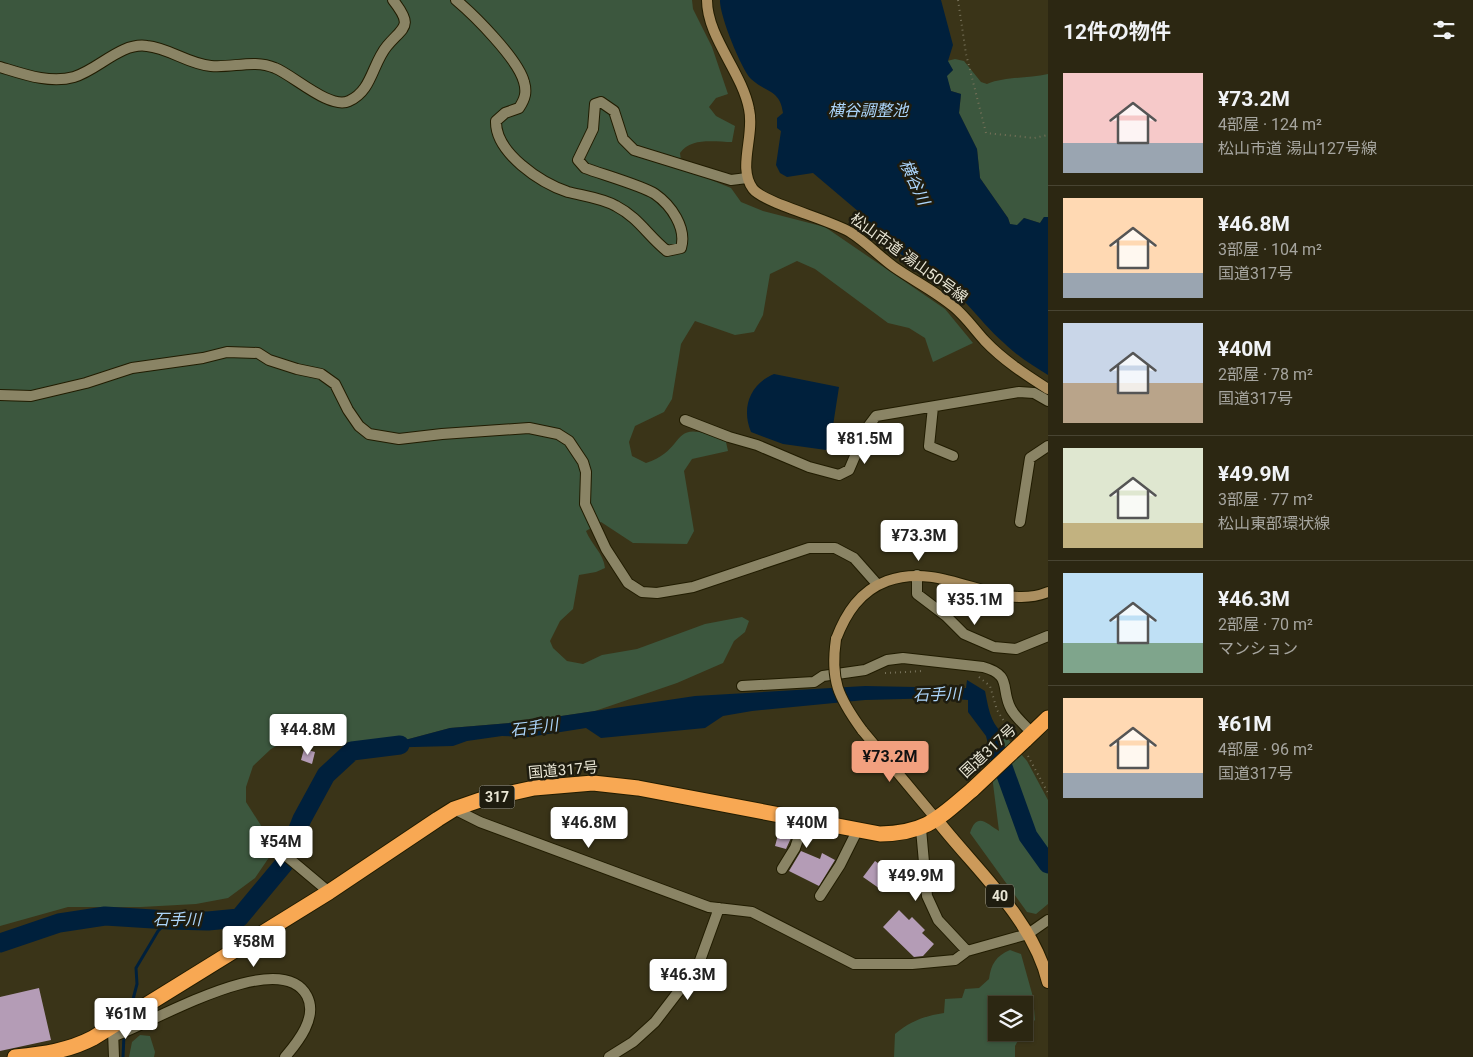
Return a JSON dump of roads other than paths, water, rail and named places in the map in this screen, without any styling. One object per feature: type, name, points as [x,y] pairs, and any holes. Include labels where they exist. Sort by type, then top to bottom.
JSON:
[{"type":"highway","name":"国道317号","points":[[16,1057],[54,1053],[75,1047],[113,1030],[329,892],[454,809],[480,800],[534,788],[594,782],[638,788],[880,834],[902,834],[921,829],[937,820],[1025,742],[1048,718]]},
{"type":"main road","name":"40","points":[[937,820],[1018,917],[1047,974]]},
{"type":"street","points":[[0,67],[28,76],[55,79],[74,77],[95,68],[126,48],[145,45],[209,66],[265,64],[293,76],[320,95],[336,102],[347,102],[360,95],[368,84],[379,55],[402,32],[405,23],[404,16],[393,0]]},
{"type":"street","points":[[456,0],[504,50],[519,69],[526,96],[520,108],[504,113],[496,121],[496,127],[504,144],[520,166],[557,188],[614,204],[642,224],[657,242],[668,251],[682,248],[684,240],[681,226],[655,194],[585,168],[578,160],[593,129],[595,104],[601,102],[614,111],[623,139],[634,150],[731,180],[747,178],[745,160],[752,130],[749,108],[740,82],[708,17],[707,0]]},
{"type":"street","name":"松山市道 湯山50号線","points":[[747,178],[754,190],[763,198],[830,222],[851,233],[895,268],[930,289],[955,308],[1004,358],[1048,389]]},
{"type":"street","points":[[0,395],[31,396],[86,383],[132,368],[203,358],[227,352],[258,353],[288,366],[321,374],[335,384],[348,410],[359,426],[369,434],[400,439],[530,428],[558,434],[578,450],[586,472],[585,504],[606,549],[628,583],[642,592],[657,593],[693,586],[809,548],[835,548],[854,558],[877,584]]},
{"type":"street","points":[[685,420],[729,438],[757,445],[809,467],[839,475],[849,470],[867,428],[876,416],[1019,392],[1034,393],[1048,401]]},
{"type":"street","points":[[933,407],[930,446],[953,456]]},
{"type":"street","points":[[1020,522],[1030,458],[1048,446]]},
{"type":"street","points":[[917,574],[917,594],[946,616],[964,634],[979,642],[1004,650],[1016,649],[1048,636]]},
{"type":"street","points":[[937,820],[862,730],[837,692],[833,660],[836,639],[852,606],[877,584],[917,574],[932,575],[1013,597],[1028,597],[1048,592]]},
{"type":"street","points":[[742,686],[803,684],[814,682],[823,676],[865,670],[887,660],[904,658],[962,663],[995,670],[1003,678],[1012,710],[1025,742]]},
{"type":"street","points":[[454,809],[480,822],[709,907],[752,912],[854,964],[955,960],[967,951],[1028,934],[1048,920]]},
{"type":"street","points":[[782,869],[795,848],[805,819]]},
{"type":"street","points":[[820,896],[840,865],[858,829]]},
{"type":"street","points":[[921,829],[927,896],[938,920],[967,951]]},
{"type":"street","points":[[279,850],[329,892]]},
{"type":"street","points":[[609,1057],[633,1042],[655,1022],[673,1000],[698,966],[720,908]]},
{"type":"street","points":[[114,1057],[113,1030],[244,982],[280,980],[295,984],[305,993],[309,1000],[310,1014],[298,1042],[285,1057]]},
{"type":"water","name":"横谷調整池","points":[[720,0],[941,0],[953,45],[948,61],[953,70],[947,76],[951,91],[961,94],[959,113],[977,149],[980,178],[1008,218],[1010,224],[1017,225],[1024,218],[1040,223],[1044,217],[1048,217],[1048,375],[1009,348],[944,283],[920,269],[855,219],[859,212],[813,173],[787,177],[780,173],[776,165],[781,131],[777,128],[777,118],[783,113],[781,105],[776,95],[751,79],[747,73],[727,29]]},
{"type":"water","points":[[774,374],[839,387],[830,445],[826,450],[783,444],[751,432],[747,414],[750,398],[759,384]]},
{"type":"water","points":[[967,680],[985,691],[992,719],[1002,732],[1006,776],[988,744],[986,736],[968,712],[968,700],[942,698],[865,700],[752,711],[723,716],[705,728],[601,738],[586,728],[529,737],[502,736],[467,741],[453,746],[375,748],[450,728],[521,722],[695,696],[865,686],[966,688]]},
{"type":"waterway","name":"石手川","points":[[0,943],[59,923],[105,916],[208,921],[239,918],[284,864],[302,819],[326,775],[352,751],[400,745]]},
{"type":"waterway","name":"石手川","points":[[998,753],[1028,836],[1048,864]]},
{"type":"waterway","points":[[131,1007],[137,984],[136,968],[158,931],[169,920]]},
{"type":"waterway","points":[[123,1057],[124,1035]]},
{"type":"water label","name":"横谷川","points":[[915,182]]}]
